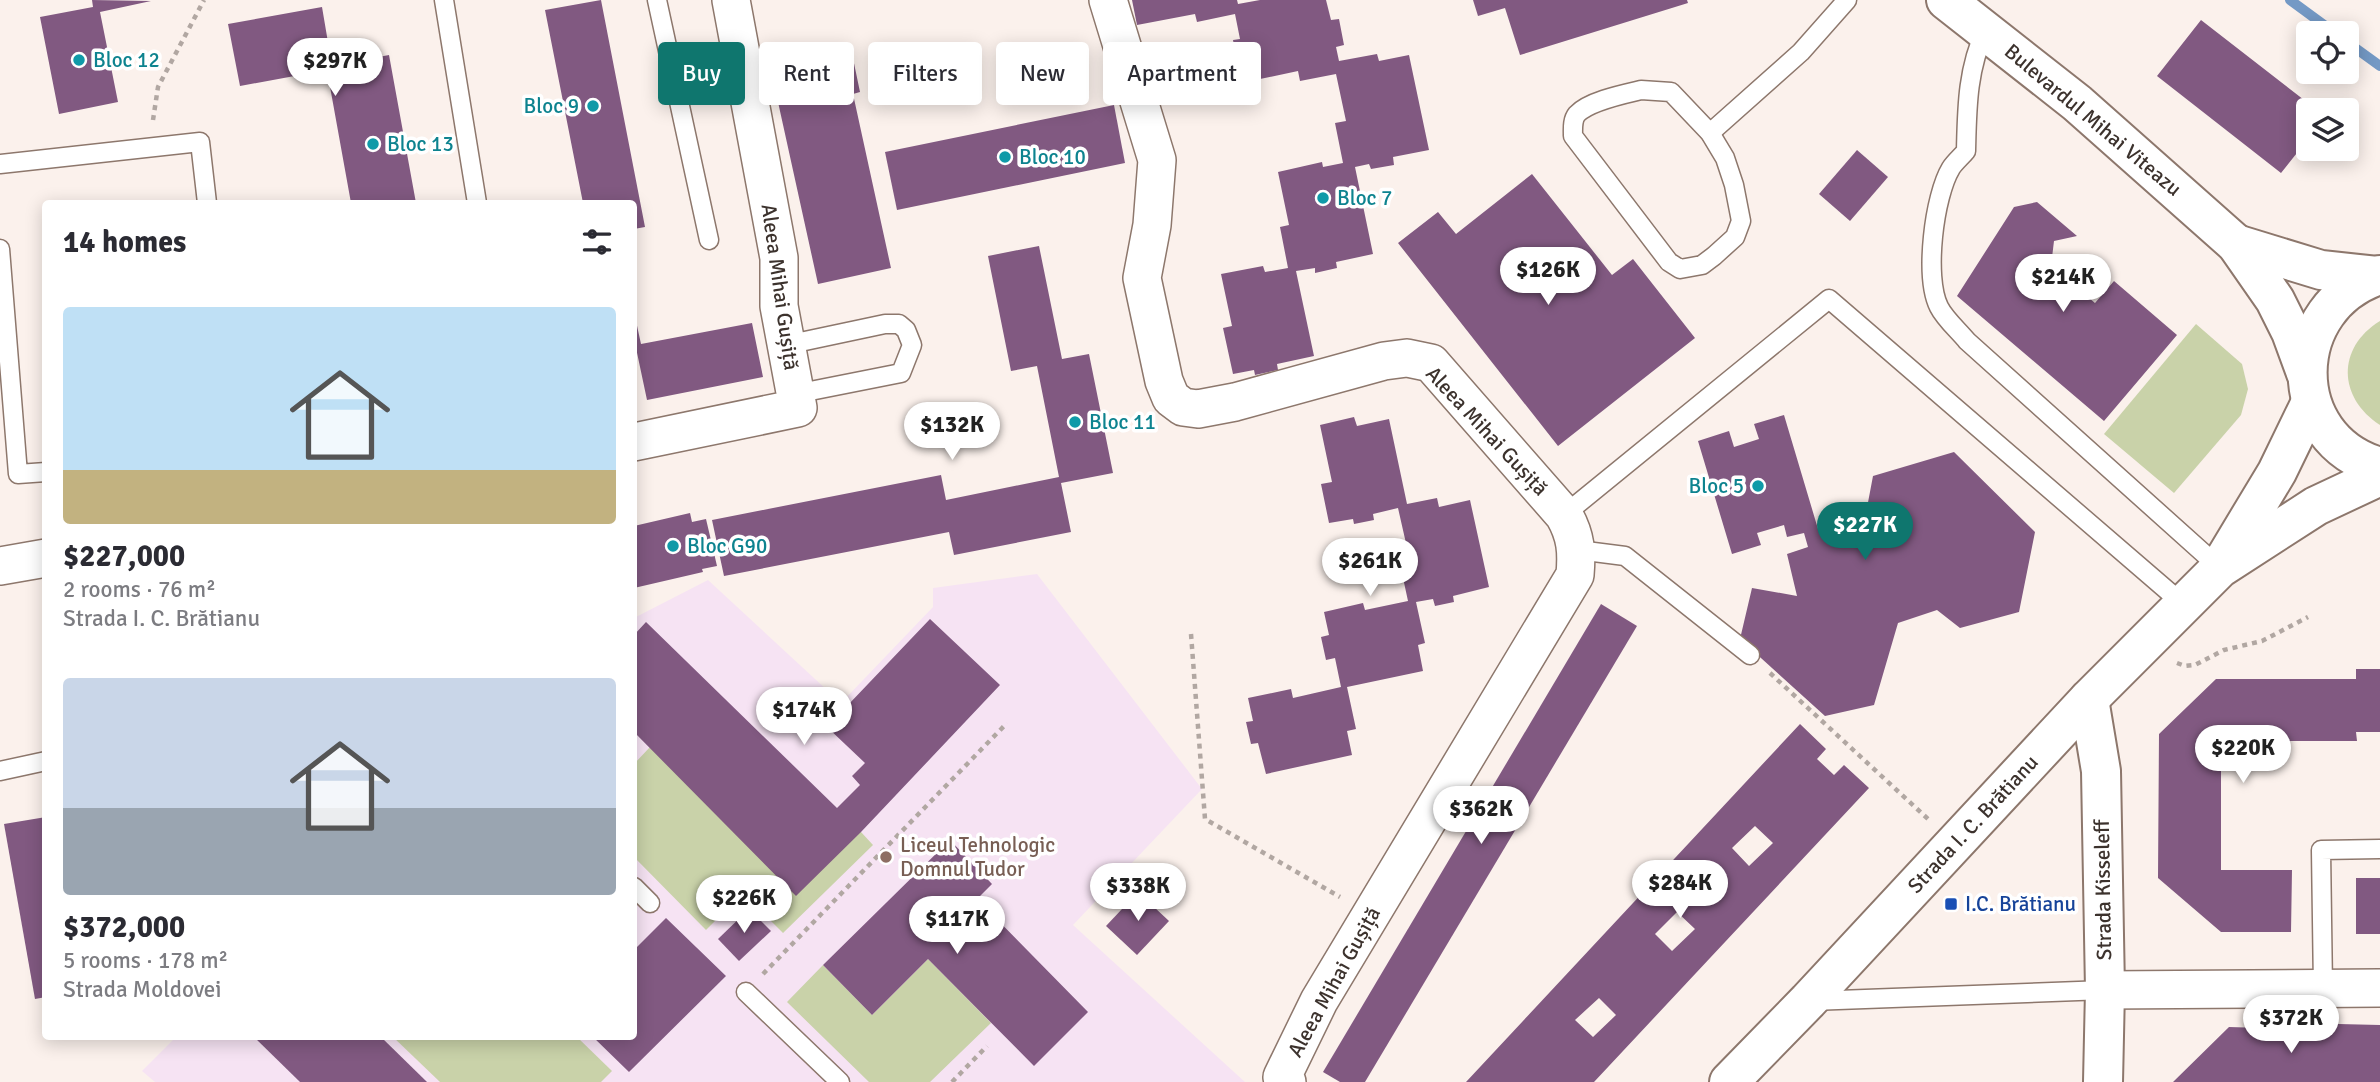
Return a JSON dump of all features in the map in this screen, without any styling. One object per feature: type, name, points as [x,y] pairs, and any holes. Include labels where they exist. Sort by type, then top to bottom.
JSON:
[{"type":"main road","name":"Bulevardul Mihai Viteazu","points":[[1946,0],[2077,103],[2236,244],[2275,300],[2291,332],[2323,427],[2342,449],[2380,467]]},
{"type":"main road","name":"Bulevardul Mihai Viteazu","points":[[2236,244],[2321,270],[2378,276]]},
{"type":"main road","name":"Strada I. C. Brătianu","points":[[2220,568],[2277,472],[2309,388],[2311,342],[2325,313],[2348,290],[2378,276]]},
{"type":"main road","name":"Strada I. C. Brătianu","points":[[1729,1082],[2089,699],[2220,568],[2316,506],[2380,476]]},
{"type":"main road","name":"Strada Kisseleff","points":[[2089,699],[2101,771],[2104,1082]]},
{"type":"street","name":"Aleea Mihai Gușiță","points":[[637,441],[798,408],[779,306],[779,258],[731,0]]},
{"type":"street","name":"Aleea Mihai Gușiță","points":[[1108,0],[1157,160],[1152,225],[1142,278],[1164,381],[1171,398],[1183,407],[1198,409],[1235,402],[1384,361],[1407,358],[1431,363],[1564,515],[1573,531],[1577,550],[1575,575],[1319,1001],[1282,1077],[1287,1082]]},
{"type":"street","points":[[0,566],[42,559]]},
{"type":"street","points":[[2105,990],[2380,988]]},
{"type":"lane","points":[[444,0],[477,200]]},
{"type":"lane","points":[[657,0],[709,240]]},
{"type":"lane","points":[[1710,132],[1801,52],[1847,0]]},
{"type":"lane","points":[[1986,29],[1975,52],[1968,92],[1966,152],[1951,167],[1941,194],[1934,229],[1931,272],[1939,306],[1967,341],[2220,568]]},
{"type":"lane","points":[[1641,90],[1671,92],[1710,132],[1725,158],[1741,221],[1735,237],[1714,256],[1702,265],[1680,270],[1669,262],[1573,136],[1573,122],[1576,115],[1586,108],[1615,96],[1641,90]]},
{"type":"lane","points":[[0,164],[200,142],[207,200]]},
{"type":"lane","points":[[0,249],[18,474],[42,472]]},
{"type":"lane","points":[[1564,515],[1829,299],[2183,604]]},
{"type":"lane","points":[[786,345],[885,324],[899,324],[906,330],[912,345],[901,373],[795,394]]},
{"type":"lane","points":[[1577,550],[1625,556],[1750,655]]},
{"type":"lane","points":[[0,771],[42,762]]},
{"type":"lane","points":[[2323,989],[2321,850],[2380,849]]},
{"type":"lane","points":[[637,890],[650,903]]},
{"type":"lane","points":[[1808,1001],[2105,990]]},
{"type":"lane","points":[[746,992],[840,1082]]},
{"type":"path","points":[[148,147],[158,87],[204,0]]},
{"type":"path","points":[[2152,637],[2176,663],[2195,665],[2224,650],[2262,641],[2308,617]]},
{"type":"path","points":[[1191,634],[1205,819],[1371,915]]},
{"type":"path","points":[[1750,655],[1954,844]]},
{"type":"path","points":[[746,992],[1007,723]]},
{"type":"path","points":[[952,1082],[987,1046]]},
{"type":"shaded area","name":"Liceul Tehnologic Domnul Tudor","points":[[1037,574],[1202,789],[1073,925],[1245,1082],[155,1082],[142,1071],[173,1040],[637,1040],[637,616],[708,580],[841,703],[933,607],[933,588]]},
{"type":"green space","points":[[2380,321],[2380,425],[2366,414],[2356,401],[2348,373],[2356,345],[2366,332]]},
{"type":"green space","points":[[2196,324],[2242,364],[2248,389],[2241,415],[2174,493],[2104,434]]},
{"type":"green space","points":[[650,747],[861,832],[873,845],[783,933],[743,893],[706,930],[637,860],[637,761]]},
{"type":"green space","points":[[928,959],[991,1023],[930,1082],[869,1082],[787,1002],[823,965],[872,1015]]},
{"type":"green space","points":[[396,1040],[580,1040],[612,1071],[601,1082],[440,1082]]},
{"type":"building","name":"Bloc 12","points":[[92,0],[151,1],[100,12],[118,102],[59,114],[40,17],[93,7]]},
{"type":"building","name":"Bloc 9","points":[[601,0],[645,227],[637,228],[637,200],[582,200],[545,10]]},
{"type":"building","name":"Bloc 7","points":[[1132,0],[1237,0],[1238,4],[1260,0],[1326,0],[1331,20],[1339,19],[1344,45],[1336,47],[1339,61],[1377,54],[1379,61],[1409,55],[1429,150],[1393,157],[1394,165],[1371,169],[1369,164],[1355,167],[1373,254],[1336,262],[1337,268],[1315,273],[1315,268],[1296,271],[1314,356],[1277,364],[1278,370],[1255,375],[1254,370],[1233,374],[1223,328],[1232,326],[1221,274],[1263,266],[1265,272],[1288,268],[1280,227],[1289,225],[1278,172],[1322,162],[1323,167],[1343,163],[1335,123],[1346,121],[1336,74],[1300,81],[1298,71],[1261,79],[1261,42],[1233,42],[1240,39],[1235,14],[1197,22],[1195,14],[1137,25]]},
{"type":"building","points":[[1473,0],[1687,0],[1688,3],[1520,55],[1505,8],[1478,16]]},
{"type":"building","name":"Bloc 13","points":[[322,7],[332,66],[389,55],[415,200],[350,200],[327,70],[240,86],[228,24]]},
{"type":"building","points":[[2201,20],[2302,98],[2296,98],[2296,154],[2281,173],[2157,76]]},
{"type":"building","points":[[854,63],[860,92],[854,94]]},
{"type":"building","points":[[854,99],[891,268],[818,284],[779,105],[854,105]]},
{"type":"building","name":"Bloc 10","points":[[1114,105],[1125,163],[897,210],[885,152]]},
{"type":"building","points":[[1857,150],[1888,177],[1850,221],[1819,194]]},
{"type":"building","points":[[1532,174],[1612,275],[1633,259],[1695,338],[1558,446],[1398,243],[1438,212],[1456,234]]},
{"type":"building","points":[[2037,202],[2077,236],[2054,241],[2051,266],[2095,303],[2114,281],[2177,335],[2104,421],[1957,296],[2014,207]]},
{"type":"building","name":"Bloc 11","points":[[1039,246],[1062,359],[1089,354],[1113,473],[1061,483],[1071,532],[954,555],[949,532],[724,576],[712,520],[941,475],[946,500],[1059,477],[1037,366],[1011,371],[988,256]]},
{"type":"building","points":[[752,323],[763,377],[647,400],[637,353],[637,326],[641,344]]},
{"type":"building","points":[[1784,415],[1818,529],[1866,513],[1873,476],[1954,452],[2035,532],[2019,612],[1960,628],[1937,610],[1898,623],[1874,705],[1825,716],[1740,639],[1752,588],[1797,596],[1787,554],[1808,547],[1804,533],[1787,537],[1784,525],[1757,533],[1761,545],[1732,554],[1698,441],[1729,431],[1734,447],[1759,439],[1754,424]]},
{"type":"building","points":[[1354,417],[1357,426],[1389,419],[1407,504],[1437,498],[1439,507],[1470,500],[1489,587],[1453,596],[1454,602],[1435,606],[1433,599],[1416,602],[1425,643],[1418,645],[1423,671],[1347,687],[1356,729],[1347,731],[1352,755],[1266,774],[1258,743],[1251,744],[1246,722],[1253,721],[1248,698],[1291,689],[1293,698],[1341,687],[1335,658],[1326,660],[1321,637],[1329,635],[1324,612],[1363,603],[1365,610],[1408,601],[1400,564],[1410,561],[1398,508],[1373,514],[1374,520],[1354,524],[1353,519],[1329,523],[1321,484],[1332,482],[1320,425]]},
{"type":"building","name":"Bloc G90","points":[[690,513],[692,522],[706,519],[717,566],[702,569],[703,572],[637,587],[637,525]]},
{"type":"building","points":[[1601,604],[1637,626],[1365,1082],[1340,1082],[1323,1072]]},
{"type":"building","points":[[930,619],[1000,685],[861,832],[796,896],[637,735],[637,632],[646,622],[837,808],[860,785],[852,776],[865,763],[827,727]]},
{"type":"building","points":[[2356,669],[2380,669],[2380,732],[2356,732],[2357,741],[2221,741],[2221,870],[2292,870],[2291,932],[2221,932],[2158,878],[2159,734],[2216,679],[2356,679]]},
{"type":"building","points":[[1800,724],[1826,749],[1817,759],[1834,775],[1844,765],[1869,788],[1594,1082],[1466,1082]],"holes":[[[1755,826],[1773,843],[1749,866],[1732,848]],[[1677,912],[1695,929],[1672,951],[1655,934]],[[1599,998],[1616,1015],[1593,1037],[1575,1020]]]},
{"type":"building","points":[[42,818],[42,998],[35,999],[4,824]]},
{"type":"building","points":[[950,840],[992,884],[977,899],[1088,1012],[1034,1066],[928,959],[872,1015],[823,965]]},
{"type":"building","points":[[2356,878],[2380,878],[2380,934],[2356,934]]},
{"type":"building","points":[[1138,892],[1169,921],[1137,955],[1106,926]]},
{"type":"building","points":[[749,909],[771,931],[739,961],[718,939]]},
{"type":"building","points":[[666,918],[726,976],[629,1072],[596,1040],[637,1040],[637,947]]},
{"type":"building","points":[[2297,1023],[2380,1025],[2380,1082],[2173,1082],[2229,1027],[2297,1029]]},
{"type":"building","points":[[257,1040],[384,1040],[427,1082],[300,1082]]},
{"type":"waterway","points":[[2290,0],[2319,21]]},
{"type":"waterway","points":[[2359,51],[2380,66]]},
{"type":"place","name":"Bloc 12","points":[[79,60]]},
{"type":"place","name":"Bloc 9","points":[[593,106]]},
{"type":"place","name":"Bloc 13","points":[[373,144]]},
{"type":"place","name":"Bloc 10","points":[[1005,157]]},
{"type":"place","name":"Bloc 7","points":[[1323,198]]},
{"type":"place","name":"Bloc 11","points":[[1075,422]]},
{"type":"place","name":"Bloc 5","points":[[1758,486]]},
{"type":"place","name":"Bloc G90","points":[[673,546]]},
{"type":"place","name":"Liceul Tehnologic Domnul Tudor","points":[[886,857]]},
{"type":"place","name":"I.C. Brătianu","points":[[1951,904]]}]
